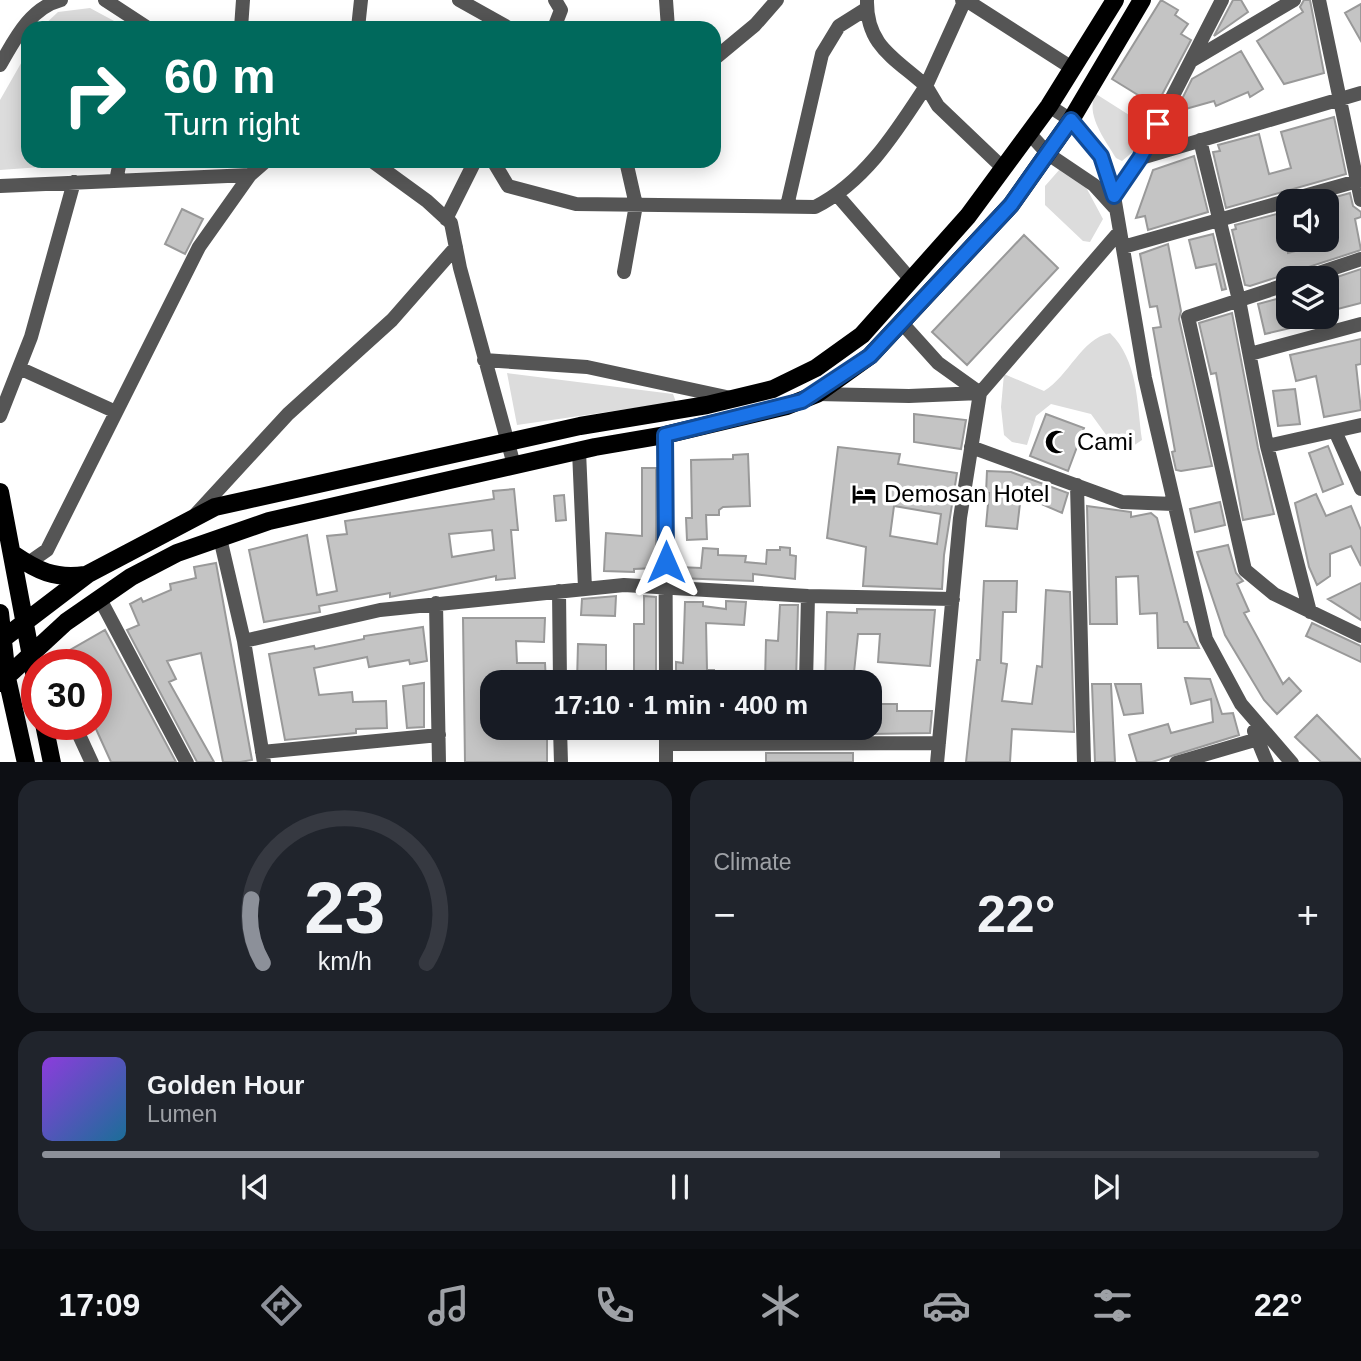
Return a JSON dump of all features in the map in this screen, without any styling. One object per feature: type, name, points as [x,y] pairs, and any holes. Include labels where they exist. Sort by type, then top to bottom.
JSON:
[{"type":"main road","points":[[2,640],[89,574],[215,507],[506,442],[734,399],[773,389],[816,369],[862,335],[968,216],[1049,106],[1115,0]]},
{"type":"main road","points":[[43,649],[66,622],[131,577],[166,559],[269,521],[514,465],[665,435],[787,406],[817,394],[870,356],[1011,205],[1071,120],[1142,0]]},
{"type":"main road","points":[[0,492],[20,559],[26,623],[32,649]]},
{"type":"main road","points":[[20,559],[49,575],[64,578],[89,574]]},
{"type":"main road","points":[[0,613],[3,681],[26,762]]},
{"type":"main road","points":[[3,681],[21,669]]},
{"type":"main road","points":[[47,740],[52,762]]},
{"type":"street","points":[[28,21],[48,3],[61,0]]},
{"type":"street","points":[[105,0],[137,21]]},
{"type":"street","points":[[242,21],[243,0]]},
{"type":"street","points":[[358,21],[360,0]]},
{"type":"street","points":[[459,0],[496,21]]},
{"type":"street","points":[[555,0],[561,9],[557,21]]},
{"type":"street","points":[[666,0],[668,21]]},
{"type":"street","points":[[721,53],[755,25],[777,0]]},
{"type":"street","points":[[1114,196],[1140,158],[1222,0]]},
{"type":"street","points":[[1191,61],[1294,0]]},
{"type":"street","points":[[1319,0],[1338,99],[1359,180],[1361,200]]},
{"type":"street","points":[[497,168],[508,186],[576,204],[815,207],[838,196],[889,143],[926,86],[964,1],[1072,68]]},
{"type":"street","points":[[866,4],[867,21],[875,41],[926,86],[938,106],[1003,168]]},
{"type":"street","points":[[787,206],[822,54],[839,26],[866,4]]},
{"type":"street","points":[[0,65],[21,29]]},
{"type":"street","points":[[1140,158],[1361,93]]},
{"type":"street","points":[[1049,106],[1071,120],[1101,156],[1114,196],[1145,378],[1206,639],[1258,738],[1267,762]]},
{"type":"street","points":[[1029,133],[1048,154],[1107,196],[1116,211]]},
{"type":"street","points":[[1200,140],[1239,300],[1267,446],[1310,612]]},
{"type":"street","points":[[116,181],[119,168]]},
{"type":"street","points":[[228,168],[229,176]]},
{"type":"street","points":[[49,575],[47,550],[199,247],[250,175],[258,168]]},
{"type":"street","points":[[381,168],[451,223],[484,360],[514,465]]},
{"type":"street","points":[[446,219],[472,168]]},
{"type":"street","points":[[624,272],[636,205],[628,168]]},
{"type":"street","points":[[0,186],[250,175]]},
{"type":"street","points":[[1123,247],[1359,180]]},
{"type":"street","points":[[0,416],[32,337],[74,182]]},
{"type":"street","points":[[838,196],[911,280]]},
{"type":"street","points":[[937,762],[953,599],[980,393],[1120,231]]},
{"type":"street","points":[[194,517],[288,414],[392,320],[456,247]]},
{"type":"street","points":[[1339,266],[1361,259]]},
{"type":"street","points":[[1276,288],[1188,317],[1245,570],[1275,594],[1361,636]]},
{"type":"street","points":[[901,322],[938,363],[980,393]]},
{"type":"street","points":[[1250,354],[1361,324]]},
{"type":"street","points":[[484,360],[587,367],[734,399]]},
{"type":"street","points":[[19,368],[116,412]]},
{"type":"street","points":[[817,394],[909,396],[980,393]]},
{"type":"street","points":[[1267,446],[1361,425]]},
{"type":"street","points":[[1335,431],[1361,488]]},
{"type":"street","points":[[665,435],[666,670]]},
{"type":"street","points":[[971,447],[1122,502],[1174,504]]},
{"type":"street","points":[[579,451],[585,589]]},
{"type":"street","points":[[1077,485],[1084,762]]},
{"type":"street","points":[[220,538],[244,641],[263,757],[439,735]]},
{"type":"street","points":[[20,559],[47,550]]},
{"type":"street","points":[[244,641],[380,610],[624,585],[808,596],[953,599]]},
{"type":"street","points":[[559,591],[560,670]]},
{"type":"street","points":[[806,670],[808,596]]},
{"type":"street","points":[[100,599],[187,762]]},
{"type":"street","points":[[436,603],[439,762]]},
{"type":"street","points":[[1241,704],[1292,762]]},
{"type":"street","points":[[1177,762],[1258,738]]},
{"type":"street","points":[[82,740],[92,762]]},
{"type":"street","points":[[560,740],[561,762]]},
{"type":"street","points":[[666,740],[666,762]]},
{"type":"street","points":[[666,744],[728,740]]},
{"type":"street","points":[[882,740],[939,743]]},
{"type":"shaded area","points":[[90,8],[114,21],[48,21],[58,12]]},
{"type":"shaded area","points":[[21,63],[21,168],[28,168],[0,170],[0,100]]},
{"type":"shaded area","points":[[1096,94],[1148,127],[1135,150],[1122,161],[1116,158],[1094,118],[1093,102]]},
{"type":"shaded area","points":[[1060,169],[1080,176],[1103,219],[1090,242],[1083,241],[1045,205],[1045,186]]},
{"type":"shaded area","points":[[1110,333],[1126,356],[1131,369],[1142,440],[1124,452],[1112,443],[1091,414],[1051,404],[1036,416],[1027,445],[1012,442],[1004,435],[1001,407],[1004,374],[1044,391],[1091,342]]},
{"type":"shaded area","points":[[507,373],[673,394],[676,402],[517,425]]},
{"type":"building","points":[[1161,0],[1178,10],[1175,15],[1188,24],[1181,34],[1191,40],[1156,106],[1112,79]]},
{"type":"building","points":[[1233,0],[1241,0],[1248,12],[1214,36]]},
{"type":"building","points":[[1304,0],[1310,0],[1324,73],[1284,84],[1257,41],[1303,12],[1300,7]]},
{"type":"building","points":[[1361,4],[1361,41],[1345,13]]},
{"type":"building","points":[[1241,51],[1263,89],[1250,97],[1248,92],[1216,106],[1214,101],[1182,110],[1180,103],[1192,79]]},
{"type":"building","points":[[1334,117],[1346,174],[1293,189],[1276,189],[1276,194],[1226,208],[1213,152],[1220,151],[1218,145],[1259,134],[1269,174],[1291,168],[1281,132]]},
{"type":"building","points":[[1194,156],[1208,212],[1148,230],[1145,216],[1136,218],[1153,170]]},
{"type":"building","points":[[1350,193],[1353,206],[1361,212],[1361,217],[1355,219],[1361,250],[1312,266],[1276,266],[1276,278],[1250,286],[1245,285],[1232,230],[1236,229],[1235,225],[1276,214],[1276,252],[1339,252],[1339,196]]},
{"type":"building","points":[[182,209],[203,219],[185,254],[165,244]]},
{"type":"building","points":[[1213,234],[1226,289],[1222,290],[1216,264],[1196,268],[1189,240]]},
{"type":"building","points":[[1024,235],[1058,268],[967,365],[932,332]]},
{"type":"building","points":[[1168,244],[1181,311],[1179,319],[1212,466],[1181,471],[1176,470],[1172,452],[1175,451],[1153,328],[1161,327],[1157,306],[1150,307],[1140,254]]},
{"type":"building","points":[[1361,269],[1361,303],[1339,309],[1339,276]]},
{"type":"building","points":[[1276,299],[1276,329],[1287,329],[1265,334],[1258,304]]},
{"type":"building","points":[[1232,313],[1258,448],[1274,514],[1243,520],[1216,373],[1211,374],[1199,323]]},
{"type":"building","points":[[1361,339],[1361,364],[1356,365],[1361,410],[1324,417],[1316,376],[1296,381],[1290,355]]},
{"type":"building","points":[[1295,389],[1300,424],[1278,426],[1273,391]]},
{"type":"building","points":[[914,414],[966,420],[961,449],[914,442]]},
{"type":"building","name":"Cami","points":[[1046,414],[1084,428],[1068,471],[1030,456]]},
{"type":"building","points":[[1328,446],[1343,484],[1323,492],[1309,453]]},
{"type":"building","points":[[838,447],[900,454],[898,464],[957,473],[944,555],[942,589],[863,586],[866,547],[827,538]],"holes":[[[894,506],[941,514],[937,544],[890,536]]]},
{"type":"building","points":[[748,454],[750,506],[723,507],[719,510],[719,515],[706,515],[707,539],[687,540],[686,518],[692,518],[691,460],[733,459],[733,455]]},
{"type":"building","points":[[642,468],[656,468],[656,568],[634,569],[634,572],[604,571],[606,533],[642,536]]},
{"type":"building","points":[[987,471],[1011,472],[1068,493],[1062,513],[1021,495],[1017,529],[986,526],[989,493],[986,493]]},
{"type":"building","points":[[514,489],[518,530],[511,530],[515,578],[496,580],[496,576],[390,597],[390,593],[319,606],[320,612],[264,622],[249,550],[307,535],[317,595],[337,591],[327,536],[347,534],[345,521],[494,499],[493,491]],"holes":[[[492,530],[494,550],[452,557],[449,534]]]},
{"type":"building","points":[[1316,494],[1326,516],[1351,506],[1361,530],[1361,566],[1351,546],[1330,554],[1330,576],[1317,585],[1309,567],[1295,503]]},
{"type":"building","points":[[564,495],[566,520],[556,521],[554,496]]},
{"type":"building","points":[[1220,502],[1225,525],[1195,532],[1190,509]]},
{"type":"building","points":[[1087,506],[1131,512],[1131,517],[1151,513],[1157,518],[1184,622],[1187,622],[1199,648],[1158,648],[1157,613],[1140,614],[1138,576],[1116,577],[1117,624],[1090,624]]},
{"type":"building","points":[[1228,545],[1236,573],[1243,581],[1237,584],[1249,611],[1244,613],[1283,684],[1289,678],[1301,691],[1277,714],[1264,700],[1225,635],[1197,552]]},
{"type":"building","points":[[780,547],[790,548],[790,555],[796,556],[795,579],[753,574],[753,581],[678,578],[679,567],[701,568],[703,548],[718,549],[718,555],[746,556],[745,562],[766,564],[767,550],[780,550]]},
{"type":"building","points":[[216,563],[252,760],[240,762],[223,762],[201,653],[167,661],[176,679],[169,682],[214,762],[197,762],[127,630],[139,625],[130,604],[141,598],[143,602],[171,590],[170,584],[196,578],[194,567]]},
{"type":"building","points":[[984,581],[1017,581],[1016,612],[1003,612],[1001,663],[1007,664],[1002,701],[1032,704],[1037,666],[1042,667],[1046,590],[1070,592],[1074,732],[1012,729],[1010,762],[966,762],[977,660],[980,660]]},
{"type":"building","points":[[1361,583],[1361,620],[1328,599]]},
{"type":"building","points":[[616,596],[615,616],[581,615],[582,599]]},
{"type":"building","points":[[644,596],[656,597],[656,670],[634,670],[634,624],[644,624]]},
{"type":"building","points":[[726,601],[746,602],[744,625],[706,623],[707,670],[676,670],[676,662],[683,663],[685,602],[703,602],[703,606],[726,609]]},
{"type":"building","points":[[780,605],[798,605],[796,670],[765,670],[766,640],[778,641]]},
{"type":"building","points":[[857,609],[935,610],[930,666],[878,662],[880,634],[858,634],[854,670],[825,670],[827,612],[857,613]]},
{"type":"building","points":[[463,618],[545,618],[544,642],[516,641],[517,663],[545,663],[545,670],[480,670],[480,740],[547,740],[547,762],[465,762]]},
{"type":"building","points":[[1312,623],[1361,646],[1361,662],[1306,636]]},
{"type":"building","points":[[423,627],[427,661],[410,664],[409,660],[369,667],[367,657],[314,668],[319,695],[352,692],[353,702],[386,701],[387,728],[356,729],[356,733],[285,740],[269,654],[314,646],[315,649],[364,639],[364,636]]},
{"type":"building","points":[[105,630],[176,762],[111,762],[101,740],[112,740],[112,649],[72,649]]},
{"type":"building","points":[[578,644],[606,645],[606,670],[577,670]]},
{"type":"building","points":[[1185,678],[1210,679],[1222,714],[1233,713],[1239,735],[1152,762],[1137,762],[1129,735],[1168,724],[1171,733],[1213,722],[1211,699],[1191,704]]},
{"type":"building","points":[[424,683],[424,727],[407,728],[403,686]]},
{"type":"building","points":[[1092,684],[1111,684],[1115,762],[1095,762]]},
{"type":"building","points":[[1115,684],[1141,684],[1143,713],[1124,715]]},
{"type":"building","points":[[882,704],[897,704],[897,711],[932,711],[930,733],[882,734]]},
{"type":"building","points":[[1317,715],[1361,762],[1321,762],[1295,737]]},
{"type":"building","points":[[766,753],[853,753],[853,762],[766,762]]},
{"type":"place","name":"Cami","points":[[1057,442]]},
{"type":"place","name":"Demosan Hotel","points":[[864,494]]},
{"type":"route","points":[[666,562],[665,435],[802,401],[817,394],[870,356],[1011,205],[1071,120],[1101,156],[1114,196],[1140,158],[1158,124]]}]
